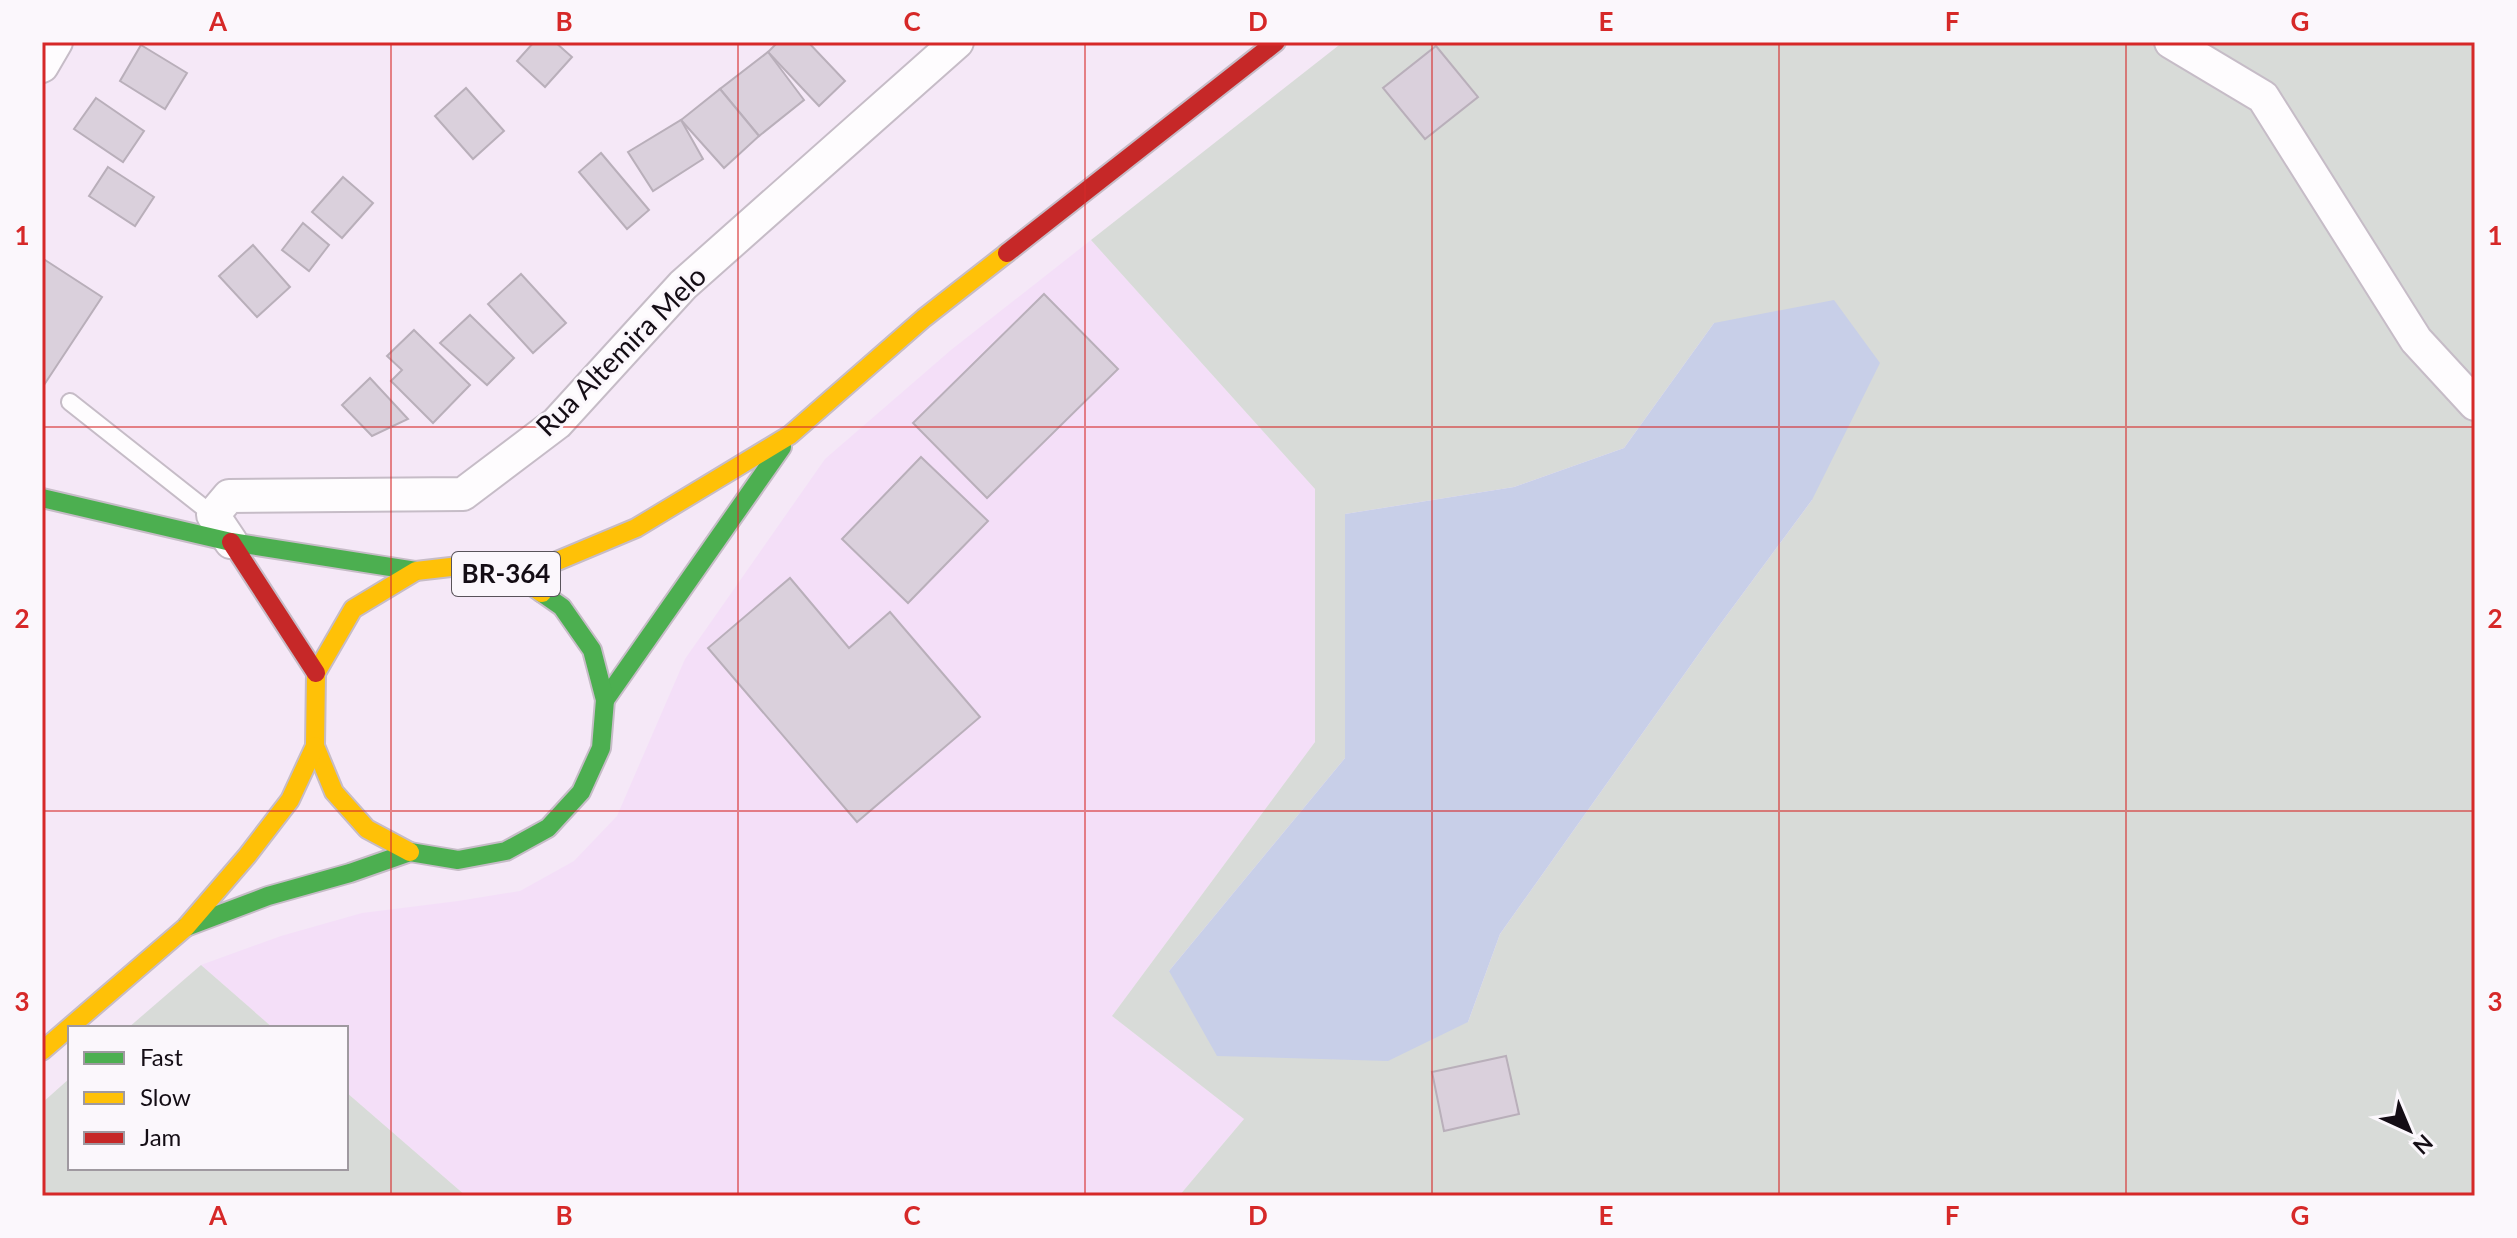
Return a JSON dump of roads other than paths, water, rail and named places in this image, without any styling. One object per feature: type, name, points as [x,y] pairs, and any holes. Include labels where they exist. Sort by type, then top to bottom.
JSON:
[{"type":"main road","name":"BR-364","points":[[519,577],[636,528],[790,435],[924,318],[1276,42]]},
{"type":"main road","name":"BR-364","points":[[605,700],[790,435]]},
{"type":"main road","points":[[42,498],[231,542],[416,571]]},
{"type":"main road","points":[[231,542],[316,673]]},
{"type":"main road","name":"BR-364","points":[[468,565],[519,577],[562,607],[592,650],[605,700],[601,748],[581,792],[548,828],[506,851],[458,860],[410,852],[367,829],[334,792],[315,746],[316,673],[353,609],[416,571],[468,565]]},
{"type":"main road","name":"BR-364","points":[[71,1026],[186,927],[290,800],[315,746]]},
{"type":"main road","name":"BR-364","points":[[186,927],[268,896],[410,852]]},
{"type":"main road","name":"BR-364","points":[[42,1051],[68,1029]]},
{"type":"street","points":[[42,66],[56,42]]},
{"type":"street","name":"Rua Altemira Melo","points":[[213,515],[229,496],[463,494],[557,423],[683,285],[956,42]]},
{"type":"street","points":[[2171,42],[2263,97],[2416,340],[2475,404]]},
{"type":"street","points":[[213,515],[231,542]]},
{"type":"lane","points":[[70,402],[213,515]]},
{"type":"water","points":[[1834,300],[1880,363],[1812,500],[1500,934],[1468,1022],[1388,1061],[1217,1056],[1169,971],[1345,758],[1345,514],[1514,487],[1624,448],[1714,323]]}]
